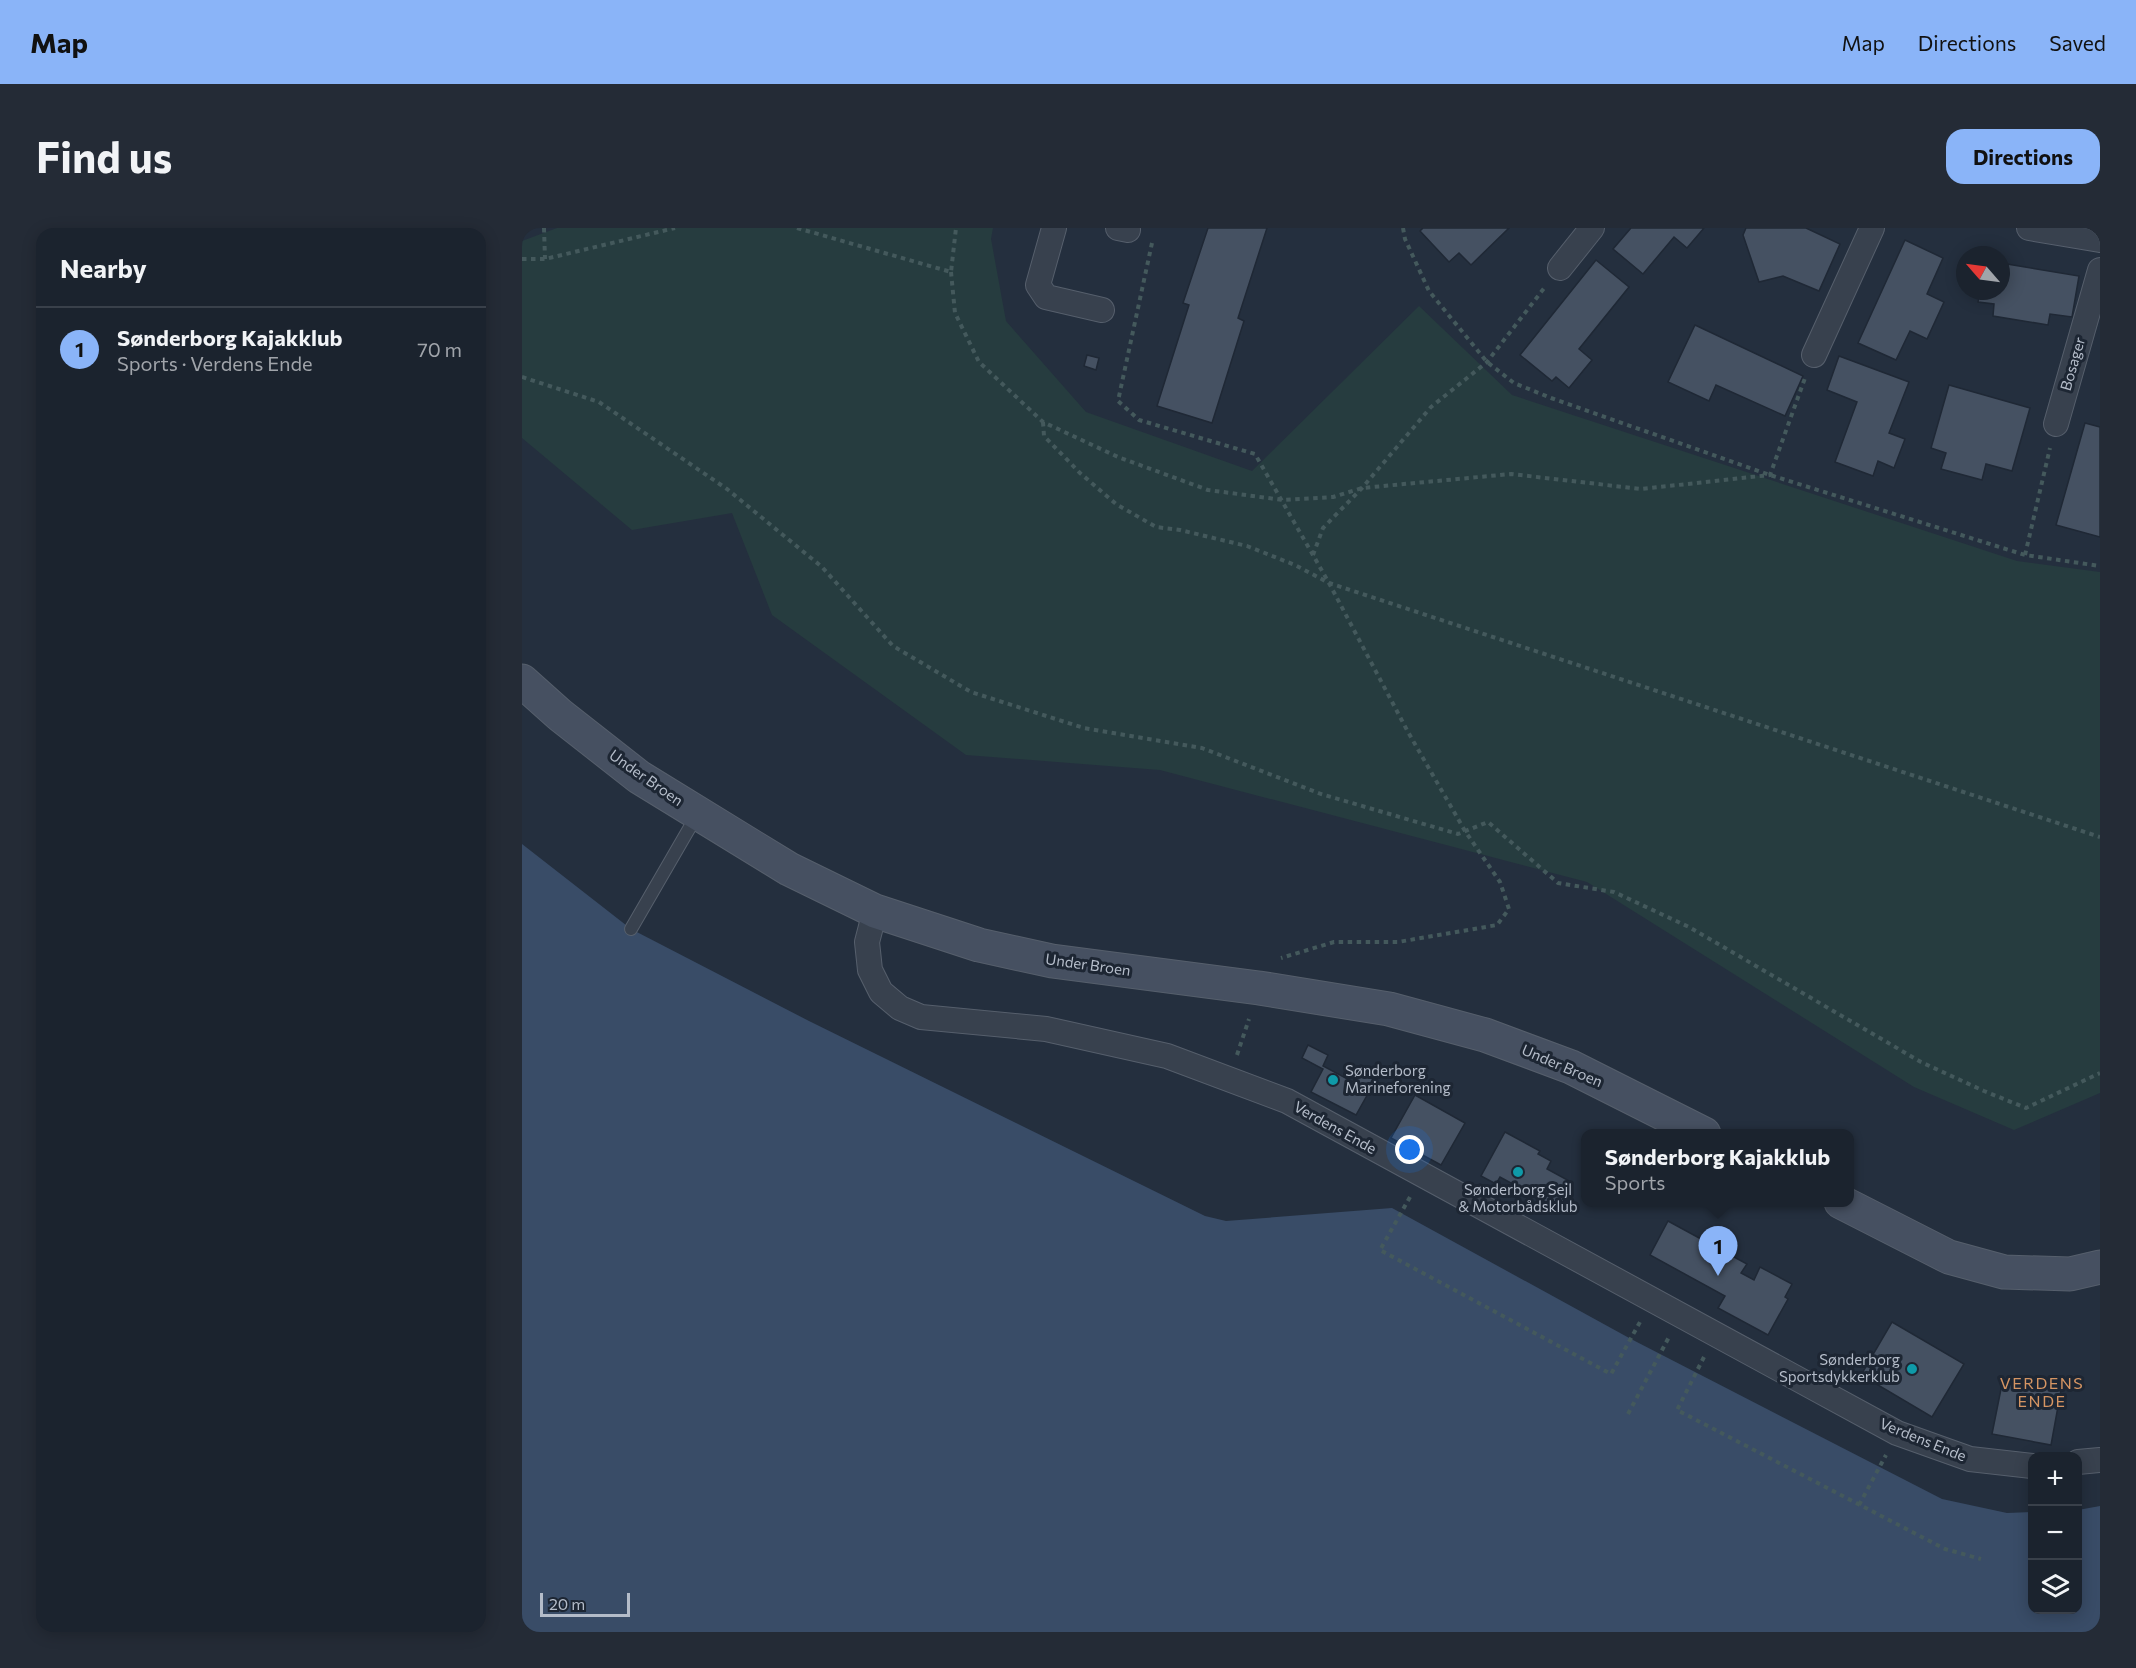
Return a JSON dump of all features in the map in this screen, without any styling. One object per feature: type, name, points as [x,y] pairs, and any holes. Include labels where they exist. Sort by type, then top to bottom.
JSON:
[{"type":"street","points":[[1054,228],[1038,285],[1046,297],[1102,310]]},
{"type":"street","points":[[1560,268],[1592,228]]},
{"type":"street","points":[[1814,355],[1872,228]]},
{"type":"street","points":[[2029,228],[2100,240]]},
{"type":"street","name":"Bosager","points":[[2056,424],[2100,270]]},
{"type":"street","name":"Under Broen","points":[[522,681],[560,715],[639,777],[789,869],[875,911],[979,945],[1052,961],[1259,988],[1389,1009],[1485,1035],[1571,1067],[1694,1129]]},
{"type":"street","name":"Verdens Ende","points":[[875,911],[867,942],[870,970],[881,992],[900,1008],[921,1017],[1046,1029],[1167,1056],[1287,1101],[1897,1433],[1970,1459],[2028,1466]]},
{"type":"street","points":[[1849,1207],[1949,1257],[2004,1272],[2070,1274],[2100,1267]]},
{"type":"street","points":[[2082,1462],[2100,1460]]},
{"type":"lane","points":[[631,929],[698,814]]},
{"type":"path","points":[[544,228],[545,259]]},
{"type":"path","points":[[522,259],[545,259],[675,228]]},
{"type":"path","points":[[796,228],[951,272]]},
{"type":"path","points":[[956,228],[951,272],[955,313],[979,362],[1043,422],[1118,457],[1208,490],[1283,500],[1333,497],[1362,488],[1511,474],[1641,489],[1770,475]]},
{"type":"path","points":[[1402,228],[1429,291],[1486,362],[1514,383],[1770,475],[2025,555],[2100,566]]},
{"type":"path","points":[[1153,238],[1118,401],[1139,420],[1256,454],[1329,583],[1408,732],[1465,831],[1500,882],[1509,909],[1497,925],[1398,942],[1335,942],[1269,962],[1229,1080]]},
{"type":"path","points":[[1313,555],[1323,528],[1362,488],[1431,407],[1486,362],[1560,268]]},
{"type":"path","points":[[1770,475],[1814,355]]},
{"type":"path","points":[[522,376],[599,402],[727,489],[822,567],[893,646],[971,692],[1084,728],[1202,748],[1321,794],[1458,834],[1488,822],[1558,883],[1614,892],[1689,927],[1921,1062],[2026,1108],[2100,1073]]},
{"type":"path","points":[[1043,422],[1044,436],[1080,473],[1116,504],[1156,527],[1180,530],[1247,546],[1295,565],[1329,583],[2100,837]]},
{"type":"path","points":[[2025,555],[2056,424]]},
{"type":"path","points":[[1421,1174],[1380,1250],[1611,1374],[1651,1300]]},
{"type":"path","points":[[1715,1334],[1677,1410],[1945,1549],[1981,1559]]},
{"type":"path","points":[[1628,1413],[1663,1348]]},
{"type":"path","points":[[1859,1505],[1897,1433]]},
{"type":"green space","points":[[557,228],[993,228],[991,239],[1006,321],[1086,412],[1252,471],[1419,306],[1512,395],[2017,561],[2100,572],[2100,1093],[2014,1130],[1914,1087],[1587,882],[1160,770],[966,755],[772,615],[732,513],[632,530],[522,438],[522,241]]},
{"type":"water","points":[[522,844],[631,929],[809,1021],[1205,1216],[1226,1221],[1392,1208],[1631,1339],[1942,1499],[2007,1513],[2028,1512],[2028,1614],[2082,1614],[2082,1509],[2100,1506],[2100,1632],[522,1632]]},
{"type":"building","points":[[1208,228],[1267,228],[1238,318],[1244,321],[1212,423],[1157,406],[1189,305],[1183,303]]},
{"type":"building","points":[[1423,228],[1509,228],[1471,265],[1459,253],[1449,262],[1420,231]]},
{"type":"building","points":[[1631,228],[1704,228],[1687,248],[1674,237],[1643,274],[1613,249]]},
{"type":"building","points":[[1746,228],[1806,228],[1840,244],[1819,291],[1783,276],[1759,282],[1743,235]]},
{"type":"building","points":[[1905,240],[1943,258],[1927,294],[1944,302],[1927,339],[1910,331],[1896,360],[1858,343]]},
{"type":"building","points":[[1596,260],[1629,287],[1579,349],[1592,360],[1569,388],[1556,377],[1552,381],[1520,355]]},
{"type":"building","points":[[2010,264],[2079,276],[2072,317],[2050,314],[2048,325],[1993,316],[1994,304],[1978,302],[1978,300],[2010,300]]},
{"type":"building","points":[[1695,325],[1803,376],[1785,416],[1716,385],[1709,401],[1668,382]]},
{"type":"building","points":[[1087,355],[1099,358],[1096,370],[1084,366]]},
{"type":"building","points":[[1839,356],[1909,382],[1889,433],[1905,439],[1894,468],[1878,461],[1873,476],[1835,462],[1857,402],[1827,390]]},
{"type":"building","points":[[1949,385],[2030,408],[2012,471],[1986,464],[1982,480],[1941,469],[1946,453],[1931,448]]},
{"type":"building","points":[[2085,423],[2100,427],[2100,537],[2056,525]]},
{"type":"building","name":"Sønderborg Marineforening","points":[[1308,1045],[1328,1055],[1323,1066],[1353,1082],[1358,1071],[1373,1079],[1367,1089],[1370,1090],[1356,1115],[1311,1092],[1323,1069],[1302,1058]]},
{"type":"building","points":[[1415,1095],[1465,1123],[1441,1165],[1391,1138]]},
{"type":"building","name":"Sønderborg Sejl & Motorbådsklub","points":[[1505,1132],[1540,1151],[1538,1154],[1551,1161],[1547,1169],[1573,1183],[1559,1209],[1500,1177],[1496,1184],[1481,1176]]},
{"type":"building","points":[[1668,1221],[1747,1264],[1741,1273],[1754,1280],[1760,1267],[1792,1284],[1785,1297],[1788,1299],[1768,1335],[1718,1308],[1725,1296],[1650,1255]]},
{"type":"building","name":"Sønderborg Sportsdykkerklub","points":[[1892,1322],[1964,1364],[1932,1417],[1861,1375]]},
{"type":"building","points":[[2003,1379],[2061,1390],[2051,1445],[1992,1434]]},
{"type":"place","name":"Sønderborg Marineforening","points":[[1333,1080]]},
{"type":"place","name":"Sønderborg Sejl & Motorbådsklub","points":[[1518,1172]]},
{"type":"place","name":"Sønderborg Kajakklub","points":[[1718,1276]]},
{"type":"place","name":"Sønderborg Sportsdykkerklub","points":[[1912,1369]]},
{"type":"district","name":"VERDENS ENDE","points":[[2042,1392]]}]
